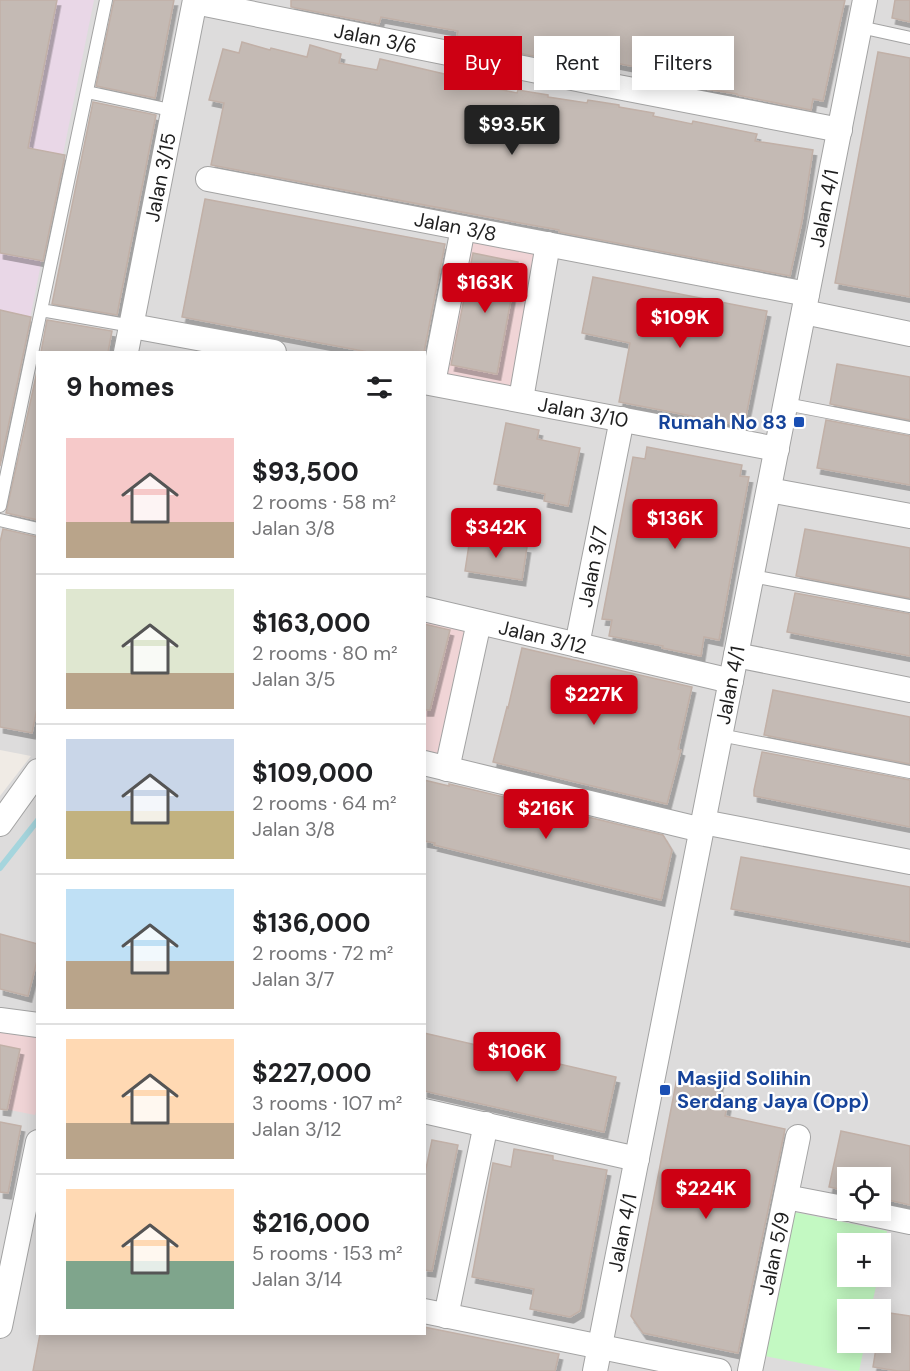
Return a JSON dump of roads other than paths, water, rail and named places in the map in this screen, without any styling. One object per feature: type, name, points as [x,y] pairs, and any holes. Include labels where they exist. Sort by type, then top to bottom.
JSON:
[{"type":"street","name":"Jalan 4/1","points":[[595,1371],[865,0]]},
{"type":"street","name":"Jalan 3/15","points":[[126,351],[195,1]]},
{"type":"street","name":"Jalan 3/6","points":[[195,1],[840,130]]},
{"type":"street","name":"Jalan 3/8","points":[[208,179],[548,244],[806,303],[910,334]]},
{"type":"street","points":[[429,383],[463,228]]},
{"type":"street","points":[[521,399],[548,244]]},
{"type":"street","points":[[132,326],[261,351]]},
{"type":"street","name":"Jalan 3/10","points":[[429,383],[777,449]]},
{"type":"street","name":"Jalan 3/7","points":[[577,645],[622,419]]},
{"type":"street","points":[[769,490],[910,516]]},
{"type":"street","name":"Jalan 3/12","points":[[426,609],[731,681]]},
{"type":"street","points":[[479,622],[436,766],[703,826],[910,862]]},
{"type":"street","points":[[736,655],[910,690]]},
{"type":"street","points":[[0,824],[36,774]]},
{"type":"street","points":[[0,1020],[36,1025]]},
{"type":"street","points":[[426,1111],[637,1159]]},
{"type":"street","points":[[486,1124],[435,1314],[719,1371]]},
{"type":"street","name":"Jalan 5/9","points":[[750,1371],[798,1137]]},
{"type":"street","points":[[0,1326],[29,1231],[36,1162]]},
{"type":"street","points":[[786,1197],[837,1207]]},
{"type":"street","points":[[891,1218],[910,1222]]},
{"type":"lane","points":[[0,506],[106,0]]},
{"type":"lane","points":[[860,27],[910,38]]},
{"type":"lane","points":[[87,92],[175,111]]},
{"type":"lane","points":[[41,310],[132,326]]},
{"type":"lane","points":[[786,404],[910,428]]},
{"type":"lane","points":[[0,520],[36,529]]},
{"type":"lane","points":[[752,576],[910,606]]},
{"type":"lane","points":[[720,735],[910,772]]},
{"type":"waterway","points":[[0,868],[36,823]]},
{"type":"place","name":"Rumah No 83","points":[[799,422]]},
{"type":"place","name":"Masjid Solihin Serdang Jaya (Opp)","points":[[665,1090]]}]
